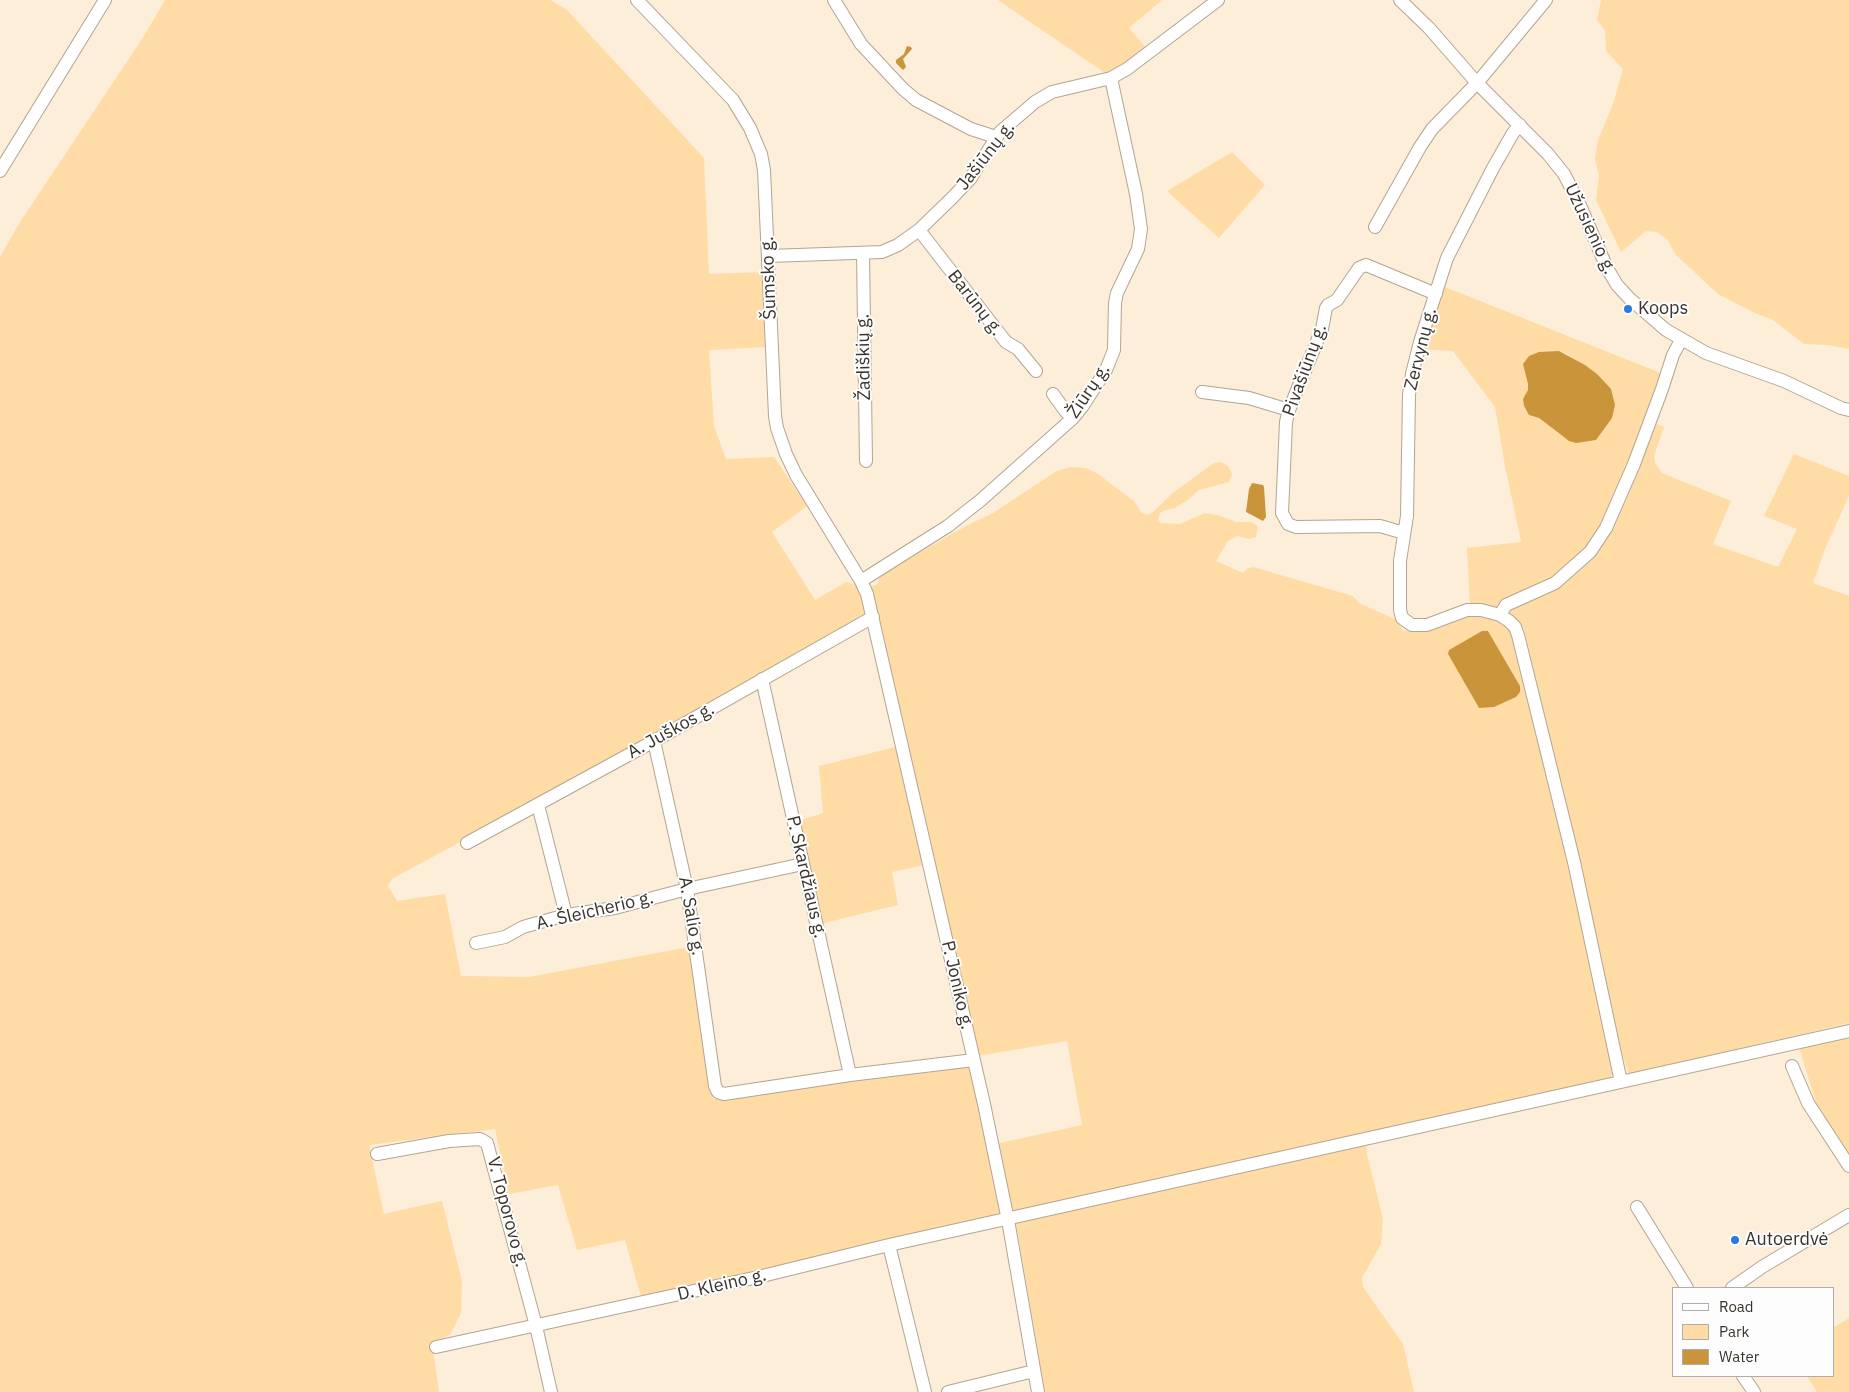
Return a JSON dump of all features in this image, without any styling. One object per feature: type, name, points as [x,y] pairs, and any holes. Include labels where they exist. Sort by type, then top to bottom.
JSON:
[{"type":"street","points":[[0,171],[105,0]]},
{"type":"street","name":"Šumsko g.","points":[[637,0],[733,100],[743,113],[757,144],[764,170],[777,428],[786,454],[796,474],[861,581]]},
{"type":"street","points":[[834,0],[861,44],[903,89],[916,100],[971,129],[996,137]]},
{"type":"street","name":"Jašiūnų g.","points":[[768,256],[882,252],[898,245],[918,230],[970,179],[996,137],[1008,124],[1035,102],[1052,92],[1111,78],[1156,49],[1218,0]]},
{"type":"street","name":"Užusienio g.","points":[[1400,0],[1429,28],[1477,83],[1520,124],[1564,174],[1579,203],[1600,254],[1617,285],[1650,318],[1681,340],[1706,353],[1784,381],[1849,410]]},
{"type":"street","points":[[1375,227],[1432,129],[1477,83],[1546,0]]},
{"type":"street","name":"Žiūrų g.","points":[[861,581],[948,526],[988,494],[1073,418],[1100,380],[1112,356],[1115,338],[1116,298],[1138,249],[1141,229],[1136,194],[1111,78]]},
{"type":"street","name":"Zervynų g.","points":[[1495,613],[1468,610],[1419,626],[1406,623],[1400,610],[1400,561],[1407,516],[1410,388],[1420,342],[1447,258],[1512,133],[1520,124]]},
{"type":"street","name":"Barūnų g.","points":[[918,230],[1006,342],[1018,349],[1036,370]]},
{"type":"street","name":"Žadiškių g.","points":[[863,253],[866,461]]},
{"type":"street","name":"Pivašiūnų g.","points":[[1404,532],[1380,526],[1296,527],[1288,524],[1282,513],[1286,422],[1289,410],[1322,329],[1326,308],[1337,300],[1359,268],[1366,265],[1436,294]]},
{"type":"street","points":[[1621,1082],[1574,862],[1518,636],[1509,621],[1495,613],[1506,605],[1555,583],[1590,552],[1606,528],[1634,464],[1673,355],[1681,340]]},
{"type":"street","points":[[1202,392],[1249,398],[1289,410]]},
{"type":"street","points":[[1053,394],[1066,412],[1073,418]]},
{"type":"street","name":"P. Joniko g.","points":[[861,581],[867,594],[873,617],[974,1060],[1008,1220],[1038,1392]]},
{"type":"street","name":"A. Juškos g.","points":[[468,843],[654,741],[873,617]]},
{"type":"street","name":"P. Skardžiaus g.","points":[[762,679],[850,1075]]},
{"type":"street","name":"A. Salio g.","points":[[654,741],[687,889],[715,1086],[718,1092],[724,1094],[850,1075]]},
{"type":"street","points":[[538,805],[566,915]]},
{"type":"street","name":"A. Šleicherio g.","points":[[476,943],[505,937],[523,927],[566,915],[615,908],[687,889],[803,864]]},
{"type":"street","name":"D. Kleino g.","points":[[436,1347],[758,1277],[889,1246],[1849,1032]]},
{"type":"street","points":[[850,1075],[974,1060]]},
{"type":"street","points":[[1792,1066],[1808,1102],[1849,1166]]},
{"type":"street","name":"V. Toporovo g.","points":[[377,1154],[449,1142],[480,1139],[488,1143],[536,1326],[551,1392]]},
{"type":"street","points":[[1637,1208],[1686,1287]]},
{"type":"street","points":[[1733,1287],[1762,1267],[1849,1215]]},
{"type":"street","points":[[889,1246],[925,1392]]},
{"type":"street","points":[[948,1392],[1034,1371]]},
{"type":"street","points":[[1744,1377],[1754,1392]]},
{"type":"green space","points":[[165,0],[550,0],[566,9],[704,158],[709,274],[764,272],[767,347],[709,350],[714,426],[726,459],[774,457],[807,506],[772,532],[815,600],[846,582],[857,585],[862,590],[878,584],[879,578],[883,573],[966,526],[993,513],[1055,472],[1070,467],[1086,468],[1098,474],[1134,501],[1141,512],[1147,515],[1153,512],[1174,492],[1214,463],[1221,462],[1228,466],[1232,474],[1229,482],[1199,490],[1175,508],[1160,513],[1158,520],[1161,523],[1180,524],[1205,513],[1236,522],[1252,522],[1258,527],[1256,537],[1249,539],[1238,536],[1228,541],[1216,561],[1243,573],[1253,567],[1353,596],[1359,603],[1397,620],[1403,631],[1422,629],[1472,613],[1489,614],[1508,625],[1515,637],[1566,843],[1613,1073],[1609,1079],[1365,1134],[1367,1154],[1383,1219],[1381,1244],[1362,1278],[1363,1287],[1403,1344],[1414,1392],[1045,1392],[1013,1213],[641,1297],[625,1240],[577,1250],[558,1185],[509,1194],[495,1129],[369,1145],[384,1214],[442,1201],[462,1281],[461,1313],[450,1335],[432,1343],[439,1392],[0,1392],[0,257],[20,222],[142,39]],"holes":[[[878,613],[907,744],[819,766],[823,813],[798,821],[820,924],[898,905],[892,872],[934,863],[977,1056],[1067,1041],[1082,1125],[991,1145],[972,1064],[713,1099],[689,947],[529,977],[461,976],[445,894],[397,901],[388,886],[392,879],[593,770],[866,616]],[[1488,631],[1520,686],[1520,692],[1479,708],[1448,654],[1449,650]]]},
{"type":"green space","points":[[998,0],[1162,0],[1129,28],[1146,48],[1116,69],[1105,73]]},
{"type":"green space","points":[[1601,0],[1849,0],[1849,349],[1828,345],[1804,344],[1773,320],[1718,294],[1675,254],[1668,240],[1657,232],[1646,231],[1621,252],[1596,200],[1599,176],[1595,159],[1598,140],[1613,104],[1623,69],[1606,51],[1605,30],[1597,20]]},
{"type":"green space","points":[[1232,152],[1265,185],[1219,238],[1167,191]]},
{"type":"green space","points":[[1445,287],[1663,374],[1646,419],[1664,427],[1654,456],[1655,463],[1662,473],[1731,501],[1713,544],[1778,567],[1797,529],[1764,516],[1794,454],[1849,476],[1849,496],[1825,549],[1813,583],[1849,596],[1849,1023],[1629,1074],[1620,1048],[1524,628],[1506,611],[1485,605],[1470,605],[1467,548],[1521,542],[1495,407],[1453,351],[1422,349]],"holes":[[[1559,351],[1567,354],[1597,374],[1560,435],[1539,418],[1529,415],[1528,384]]]},
{"type":"green space","points":[[1849,1036],[1849,1158],[1820,1116],[1800,1050],[1804,1046]]},
{"type":"green space","points":[[1849,1318],[1849,1392],[1817,1392],[1808,1377],[1834,1377],[1834,1327]]},
{"type":"water","points":[[907,46],[912,49],[903,59],[906,67],[903,70],[896,63],[896,60],[904,54]]},
{"type":"water","points":[[1559,351],[1585,365],[1597,374],[1611,389],[1615,405],[1612,418],[1596,440],[1576,443],[1569,441],[1539,418],[1529,415],[1524,406],[1523,399],[1528,390],[1528,384],[1523,364],[1529,356],[1539,352]]},
{"type":"water","points":[[1252,483],[1263,485],[1264,487],[1266,517],[1263,521],[1246,512],[1249,489]]},
{"type":"water","points":[[1482,631],[1488,631],[1520,686],[1520,692],[1516,697],[1494,707],[1479,708],[1448,654],[1449,650]]},
{"type":"place","name":"Koops","points":[[1628,309]]},
{"type":"place","name":"Autoerdvė","points":[[1735,1240]]}]
